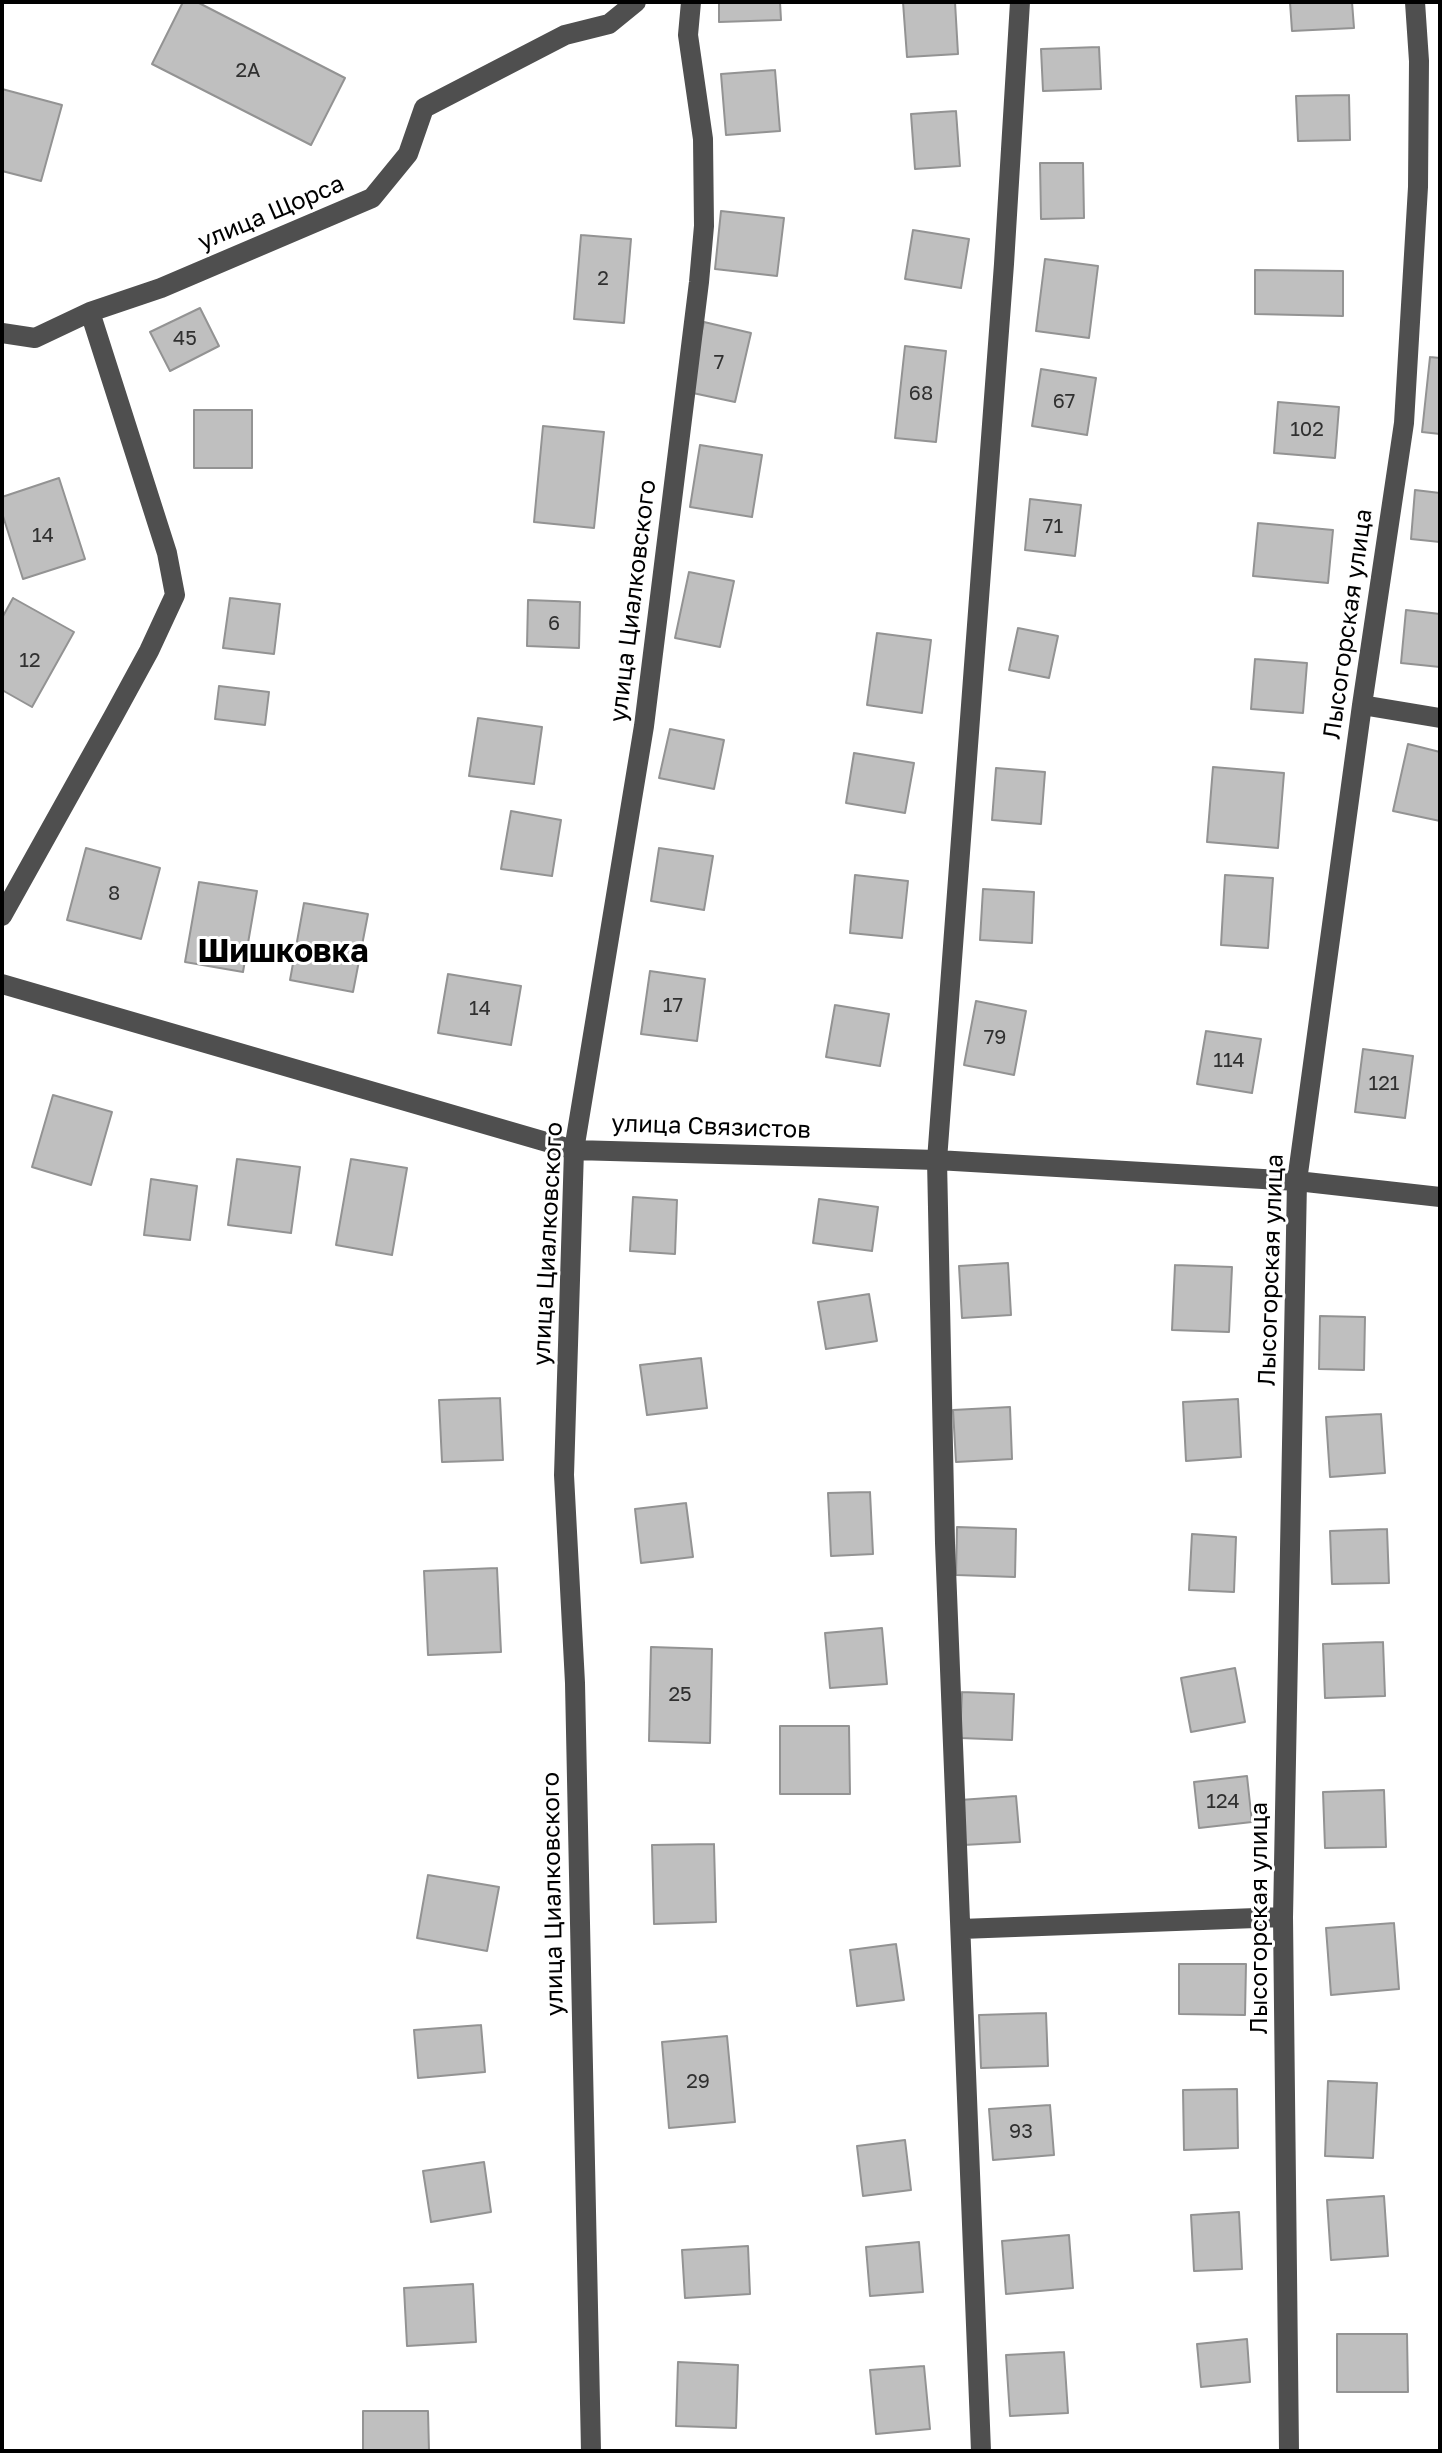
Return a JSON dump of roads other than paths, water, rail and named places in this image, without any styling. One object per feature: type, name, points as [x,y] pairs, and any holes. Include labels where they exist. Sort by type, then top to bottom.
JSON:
[{"type":"street","name":"улица Щорса","points":[[2,333],[35,338],[90,312],[161,288],[372,198],[408,154],[424,108],[565,35],[609,24],[636,2]]},
{"type":"street","name":"улица Циалковского","points":[[591,2451],[575,1683],[564,1475],[574,1150],[644,726],[699,282],[704,226],[703,139],[688,35],[691,2]]},
{"type":"street","points":[[981,2451],[945,1543],[937,1160],[1003,280],[1020,2]]},
{"type":"street","name":"Лысогорская улица","points":[[1289,2451],[1283,1917],[1297,1181],[1404,423],[1418,187],[1419,61],[1415,2]]},
{"type":"street","points":[[2,916],[121,703],[175,595],[167,553],[90,312]]},
{"type":"street","points":[[1362,705],[1440,718]]},
{"type":"street","name":"улица Связистов","points":[[2,984],[574,1150],[937,1160],[1297,1181],[1440,1197]]},
{"type":"street","points":[[961,1929],[1283,1917]]},
{"type":"district","name":"Шишковка","points":[[283,952]]}]
